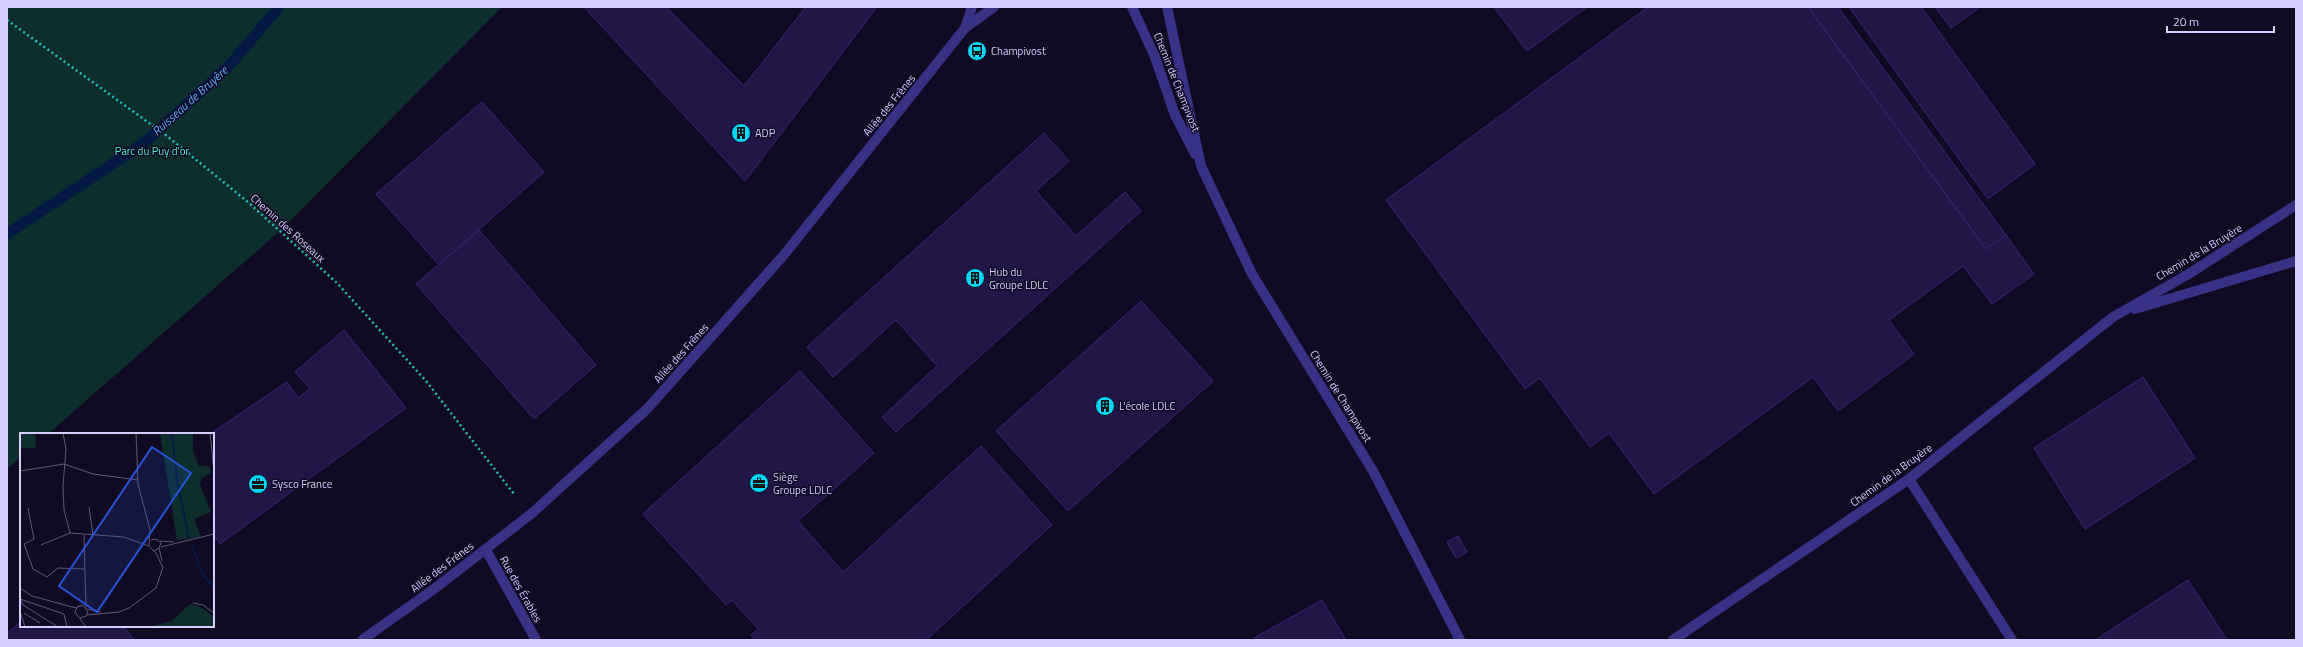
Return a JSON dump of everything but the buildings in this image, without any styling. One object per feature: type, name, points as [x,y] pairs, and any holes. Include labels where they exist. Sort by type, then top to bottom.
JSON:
[{"type":"street","name":"Allée des Frênes","points":[[965,28],[972,7]]},
{"type":"street","name":"Allée des Frênes","points":[[362,640],[393,620],[531,514],[647,409],[783,256],[965,28],[994,7]]},
{"type":"street","name":"Chemin de Champivost","points":[[1132,7],[1155,57],[1175,114],[1252,274],[1373,471],[1460,640]]},
{"type":"street","name":"Chemin de Champivost","points":[[1167,7],[1201,166]]},
{"type":"street","name":"Chemin de la Bruyère","points":[[1673,640],[1909,479],[2113,317],[2187,275],[2296,205]]},
{"type":"street","name":"Chemin de la Bruyère","points":[[2113,317],[2179,295],[2296,261]]},
{"type":"street","points":[[1909,479],[2012,640]]},
{"type":"street","name":"Rue des Érables","points":[[486,550],[536,640]]},
{"type":"path","name":"Chemin des Roseaux","points":[[7,20],[155,126],[249,203],[337,283],[426,381],[514,494]]},
{"type":"green space","name":"Parc du Puy d'or","points":[[7,7],[502,7],[281,230],[49,433],[20,433],[20,458],[7,469]]},
{"type":"waterway","name":"Ruisseau de Bruyère","points":[[7,234],[144,143],[229,66],[279,7]]},
{"type":"place","name":"Champivost","points":[[977,51]]},
{"type":"place","name":"ADP","points":[[741,133]]},
{"type":"place","name":"Hub du Groupe LDLC","points":[[975,278]]},
{"type":"place","name":"L'école LDLC","points":[[1105,406]]},
{"type":"place","name":"Siège Groupe LDLC","points":[[759,483]]},
{"type":"place","name":"Sysco France","points":[[258,484]]}]
